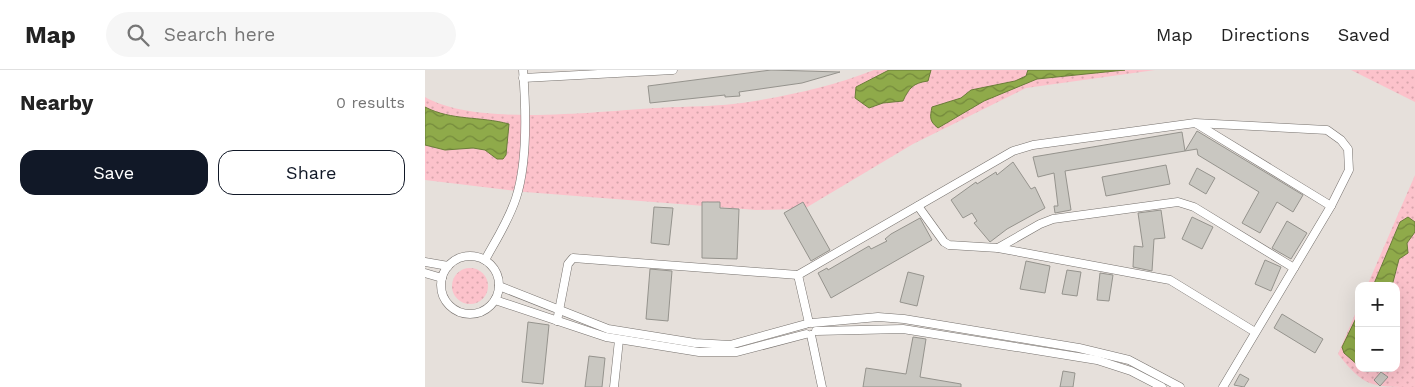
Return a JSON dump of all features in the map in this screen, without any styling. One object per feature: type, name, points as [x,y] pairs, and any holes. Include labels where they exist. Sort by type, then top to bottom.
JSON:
[{"type":"street","points":[[485,260],[517,198],[524,156],[523,74],[673,70]]},
{"type":"street","points":[[1195,123],[1331,206]]},
{"type":"street","points":[[557,321],[567,264],[573,258],[798,275],[1013,151],[1033,145],[1195,123],[1327,130],[1341,140],[1348,149],[1350,162],[1343,185],[1223,387]]},
{"type":"street","points":[[998,248],[1040,224],[1053,220],[1178,202],[1194,207],[1294,268]]},
{"type":"street","points":[[918,206],[944,242],[949,245],[998,248],[1170,280],[1255,332]]},
{"type":"street","points":[[468,256],[485,260],[497,273],[499,286],[495,300],[489,307],[477,313],[458,311],[444,298],[441,288],[448,266],[468,256]]},
{"type":"street","points":[[425,262],[448,266]]},
{"type":"street","points":[[425,273],[443,278]]},
{"type":"street","points":[[798,275],[809,323],[816,327],[811,333]]},
{"type":"street","points":[[499,286],[608,329],[713,345],[730,345],[809,323],[879,318],[904,319],[1079,348],[1129,360],[1180,387]]},
{"type":"street","points":[[495,300],[619,340],[719,354],[737,352],[811,333],[903,328],[1097,360],[1131,371],[1161,387]]},
{"type":"street","points":[[809,323],[804,328],[811,333],[822,387]]},
{"type":"street","points":[[1007,346],[1009,336]]},
{"type":"street","points":[[614,387],[619,340]]},
{"type":"shaded area","points":[[874,70],[1155,70],[1026,88],[913,144],[804,209],[756,210],[525,192],[425,180],[425,97],[447,106],[475,112],[505,114],[571,114],[715,106],[738,104],[796,93],[843,81]]},
{"type":"shaded area","points":[[1351,70],[1415,70],[1415,102]]},
{"type":"shaded area","points":[[1415,175],[1415,387],[1370,383],[1355,373],[1338,354],[1355,314],[1355,372],[1400,372],[1400,282],[1369,282]]},
{"type":"shaded area","points":[[470,268],[477,269],[483,273],[487,279],[487,293],[483,299],[477,303],[470,304],[463,303],[457,299],[453,293],[452,286],[453,279],[457,273],[463,269]]},
{"type":"water","points":[[889,70],[931,70],[928,81],[912,87],[903,101],[883,103],[869,108],[855,98],[856,87]]},
{"type":"water","points":[[1028,70],[1125,70],[1037,79],[984,101],[938,128],[932,121],[932,107],[961,98],[971,90],[1015,81],[1026,76]]},
{"type":"water","points":[[425,107],[445,114],[509,124],[506,155],[503,159],[497,159],[485,150],[473,148],[445,150],[425,145]]},
{"type":"water","points":[[1408,217],[1415,222],[1415,232],[1407,243],[1408,253],[1399,259],[1393,282],[1375,282],[1400,222]]},
{"type":"water","points":[[1355,320],[1355,363],[1344,353],[1342,347]]},
{"type":"building","points":[[771,70],[840,72],[802,83],[739,92],[740,96],[725,97],[725,95],[650,103],[648,86]]},
{"type":"building","points":[[1197,131],[1303,195],[1293,212],[1277,202],[1260,233],[1242,223],[1259,192],[1198,155],[1197,149],[1185,151]]},
{"type":"building","points":[[1182,132],[1185,151],[1065,171],[1071,210],[1055,213],[1054,206],[1058,206],[1054,173],[1038,177],[1033,157]]},
{"type":"building","points":[[1013,162],[1031,189],[1035,187],[1045,208],[1007,229],[990,242],[974,223],[977,221],[972,213],[963,218],[951,200],[976,182],[977,184],[996,172],[997,175]]},
{"type":"building","points":[[1166,165],[1170,184],[1106,196],[1102,177]]},
{"type":"building","points":[[1197,168],[1215,178],[1206,194],[1189,184]]},
{"type":"building","points":[[702,202],[720,202],[720,208],[739,209],[737,259],[702,258]]},
{"type":"building","points":[[803,202],[830,250],[811,261],[784,213]]},
{"type":"building","points":[[654,207],[673,208],[669,245],[651,243]]},
{"type":"building","points":[[1161,210],[1165,238],[1154,239],[1152,271],[1133,267],[1134,246],[1143,247],[1138,213]]},
{"type":"building","points":[[1192,217],[1213,227],[1202,249],[1182,239]]},
{"type":"building","points":[[920,218],[932,240],[831,298],[818,273],[827,268],[828,270],[869,246],[871,249],[887,241],[885,239],[891,234]]},
{"type":"building","points":[[1287,221],[1307,233],[1291,259],[1272,248]]},
{"type":"building","points":[[1265,260],[1281,267],[1271,291],[1255,284]]},
{"type":"building","points":[[1026,261],[1050,266],[1045,293],[1020,289]]},
{"type":"building","points":[[650,269],[672,271],[668,321],[646,319]]},
{"type":"building","points":[[1067,270],[1081,272],[1077,296],[1062,294]]},
{"type":"building","points":[[908,272],[924,276],[917,306],[900,302]]},
{"type":"building","points":[[1100,273],[1113,275],[1109,301],[1097,300]]},
{"type":"building","points":[[1282,314],[1323,339],[1315,353],[1274,328]]},
{"type":"building","points":[[528,322],[549,325],[543,384],[522,382]]},
{"type":"building","points":[[913,337],[926,339],[920,377],[961,384],[961,387],[863,387],[866,368],[906,374]]},
{"type":"building","points":[[589,356],[605,358],[602,387],[585,387]]},
{"type":"building","points":[[1063,371],[1075,373],[1073,387],[1060,387]]},
{"type":"building","points":[[1381,372],[1388,377],[1380,386],[1374,380]]},
{"type":"building","points":[[1240,374],[1249,379],[1244,387],[1234,385]]}]
